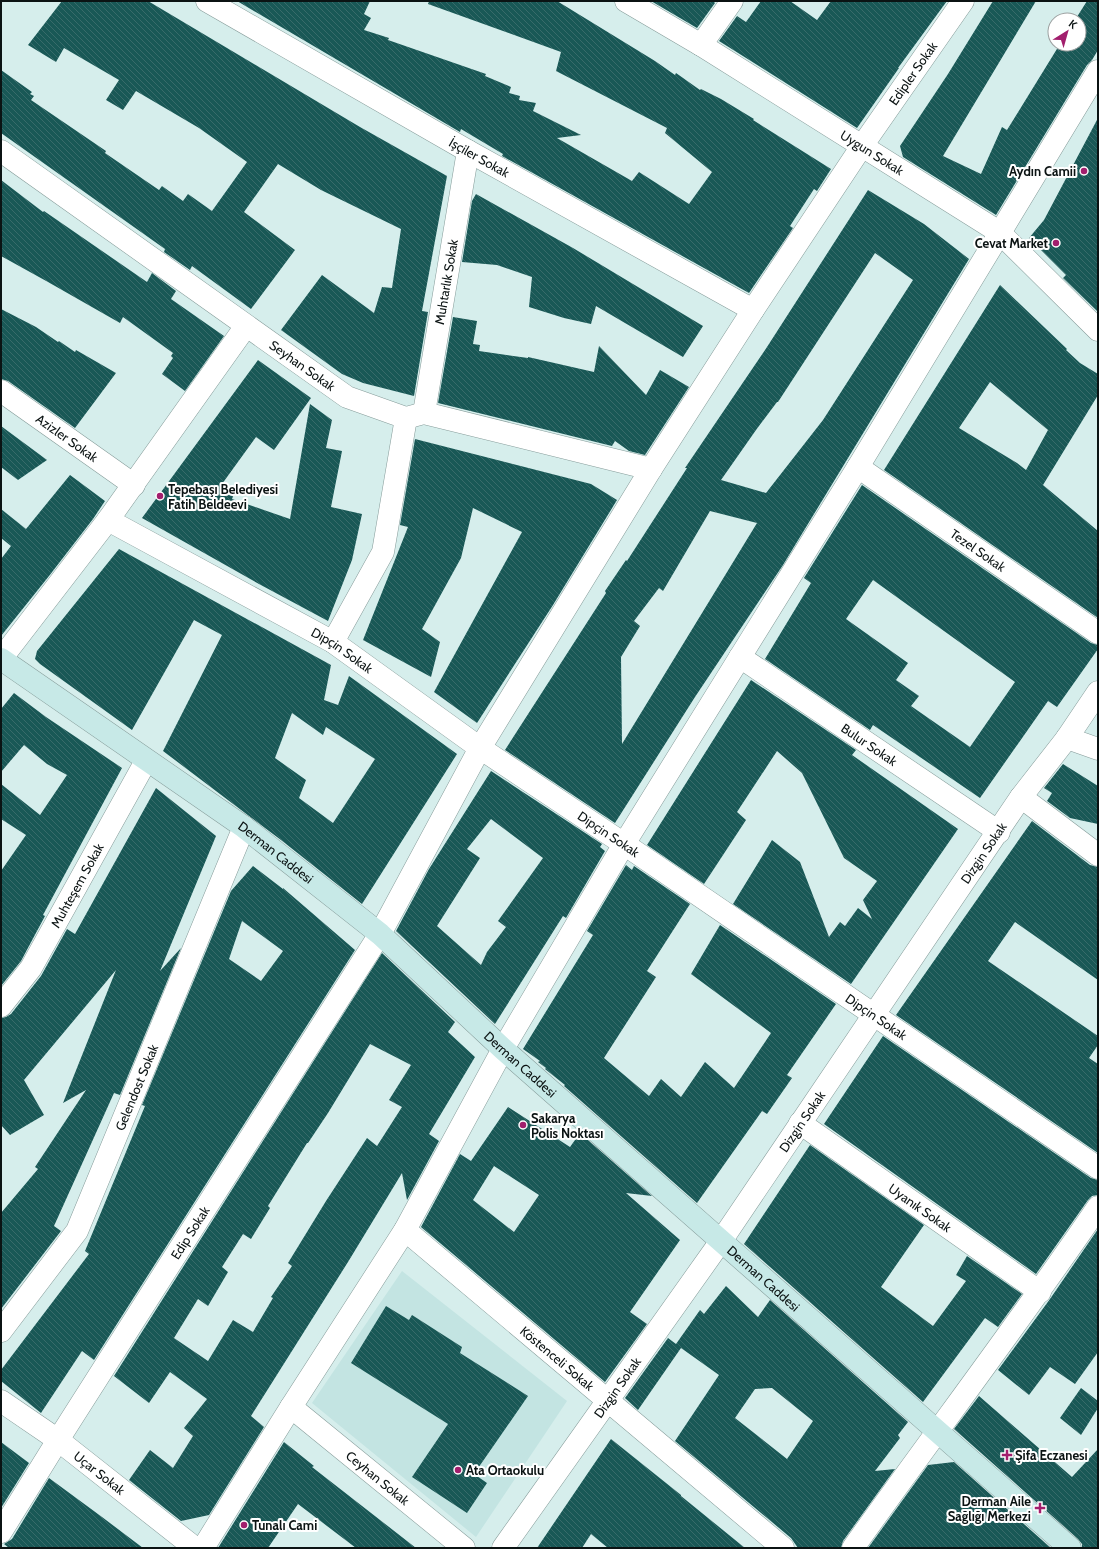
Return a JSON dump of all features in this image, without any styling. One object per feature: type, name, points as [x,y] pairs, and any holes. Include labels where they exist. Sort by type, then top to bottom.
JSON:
[{"type":"main road","name":"Derman Caddesi","points":[[1,659],[146,761],[244,827],[380,934],[503,1049],[936,1432],[1070,1548]]},
{"type":"street","name":"İşçiler Sokak","points":[[207,1],[468,151],[753,310]]},
{"type":"street","name":"Uygun Sokak","points":[[626,1],[701,45],[999,232],[1098,330]]},
{"type":"street","points":[[701,45],[732,1]]},
{"type":"street","name":"Edipler Sokak","points":[[651,469],[753,310],[862,146],[963,1]]},
{"type":"street","points":[[203,1548],[291,1407],[405,1230],[503,1049],[624,844],[858,466],[1098,71]]},
{"type":"street","name":"Seyhan Sokak","points":[[1,151],[347,397],[415,415],[651,469]]},
{"type":"street","name":"Muhtarlık Sokak","points":[[333,642],[384,552],[415,415],[468,151]]},
{"type":"street","points":[[1,659],[134,485],[246,326]]},
{"type":"street","name":"Azizler Sokak","points":[[1,391],[134,485]]},
{"type":"street","name":"Tezel Sokak","points":[[858,466],[1098,633]]},
{"type":"street","name":"Edip Sokak","points":[[1,1532],[380,934],[480,748],[651,469]]},
{"type":"street","name":"Dipçin Sokak","points":[[108,520],[333,642],[480,748],[624,844],[1098,1168]]},
{"type":"street","name":"Bulur Sokak","points":[[740,657],[999,832]]},
{"type":"street","name":"Dizgin Sokak","points":[[503,1548],[607,1399],[721,1241],[1022,797],[1067,738],[1098,692]]},
{"type":"street","points":[[1067,738],[1098,749]]},
{"type":"street","name":"Muhteşem Sokak","points":[[1,1006],[31,968],[146,761]]},
{"type":"street","points":[[1022,797],[1098,856]]},
{"type":"street","name":"Gelendost Sokak","points":[[1,1331],[77,1231],[244,827]]},
{"type":"street","name":"Uyanık Sokak","points":[[800,1123],[1040,1292]]},
{"type":"street","points":[[853,1548],[936,1432],[1040,1292],[1098,1207]]},
{"type":"street","name":"Köstenceli Sokak","points":[[405,1230],[783,1548]]},
{"type":"street","name":"Uçar Sokak","points":[[1,1401],[58,1440],[195,1548]]},
{"type":"street","name":"Ceyhan Sokak","points":[[291,1407],[464,1548]]},
{"type":"shaded area","name":"Ata Ortaokulu","points":[[402,1271],[567,1401],[476,1537],[312,1403]]},
{"type":"building","points":[[62,1],[148,1],[360,127],[447,176],[422,311],[428,312],[414,396],[363,383],[342,374],[281,330],[322,275],[374,313],[382,287],[392,288],[401,229],[321,190],[278,164],[244,212],[295,250],[251,309],[192,266],[190,270],[164,252],[165,249],[1,133],[1,70],[32,92],[30,94],[34,96],[31,100],[106,151],[105,153],[159,190],[162,186],[183,201],[188,194],[212,211],[247,162],[199,128],[136,91],[123,110],[106,100],[119,80],[64,48],[56,62],[28,45]]},
{"type":"building","points":[[237,1],[370,1],[364,14],[371,18],[364,30],[389,38],[388,40],[486,74],[485,76],[511,87],[509,93],[520,96],[519,100],[536,103],[533,111],[581,135],[557,138],[632,181],[639,172],[689,204],[712,172],[665,133],[667,128],[556,71],[561,52],[428,4],[429,1],[557,1],[655,61],[675,75],[676,73],[700,90],[701,89],[721,99],[754,119],[753,120],[831,169],[817,191],[814,189],[790,226],[793,228],[749,293],[502,156],[503,154],[461,129],[460,132]]},
{"type":"building","points":[[651,1],[713,1],[715,3],[697,28]]},
{"type":"building","points":[[761,1],[790,1],[817,20],[831,1],[947,1],[898,68],[857,128],[719,41],[737,16],[746,22]]},
{"type":"building","points":[[993,1],[1036,1],[943,156],[981,174],[1002,127],[1007,130],[1055,52],[1087,52],[1087,12],[1080,12],[1087,1],[1098,1],[1098,50],[1087,65],[996,215],[903,157],[900,146],[948,74]]},
{"type":"building","points":[[1098,118],[1098,312],[1063,278],[1066,275],[1029,238],[1044,220]]},
{"type":"building","points":[[1,180],[43,212],[44,211],[147,282],[152,273],[176,291],[171,299],[224,336],[185,391],[162,374],[173,358],[171,356],[173,353],[123,317],[120,323],[1,256]]},
{"type":"building","points":[[868,190],[924,224],[969,259],[783,565],[695,697],[615,823],[505,750],[606,593],[605,591],[626,560],[627,561],[687,468],[685,468],[767,347]],"holes":[[[875,253],[913,280],[823,420],[766,493],[721,480],[756,430],[778,402]],[[710,511],[757,523],[622,744],[621,657],[640,626],[634,621],[659,588],[663,591]]]},
{"type":"building","points":[[476,194],[573,248],[703,326],[683,357],[596,306],[591,324],[564,318],[529,307],[532,277],[497,265],[462,262],[472,201]]},
{"type":"building","points":[[1000,285],[1080,363],[1098,374],[1098,395],[1043,485],[1098,531],[1098,618],[884,470]],"holes":[[[990,382],[1048,430],[1026,470],[959,428]]]},
{"type":"building","points":[[1,309],[36,327],[75,352],[76,350],[116,373],[75,428],[8,381],[1,379]]},
{"type":"building","points":[[453,317],[477,321],[473,344],[480,345],[479,351],[528,357],[594,372],[599,346],[646,395],[660,370],[689,387],[645,455],[629,451],[615,441],[612,446],[438,403]]},
{"type":"building","points":[[258,360],[311,398],[274,450],[256,437],[222,484],[236,489],[232,499],[290,519],[310,404],[332,420],[326,448],[342,451],[331,507],[362,514],[352,560],[328,621],[142,518]]},
{"type":"building","points":[[1,426],[47,460],[18,480],[1,467]]},
{"type":"building","points":[[415,439],[591,484],[617,500],[553,605],[477,723],[434,692],[522,532],[473,508],[461,558],[422,629],[440,642],[431,677],[363,640],[408,527],[400,525]]},
{"type":"building","points":[[70,475],[105,501],[93,519],[1,636],[1,559],[11,546],[1,538],[1,509],[26,529]]},
{"type":"building","points":[[862,485],[1091,643],[1098,645],[1098,649],[1057,707],[1048,701],[980,798],[873,725],[870,730],[765,659],[811,583],[804,578]],"holes":[[[873,580],[1015,682],[970,747],[911,706],[919,696],[896,680],[908,663],[846,619]]]},
{"type":"building","points":[[119,549],[331,665],[324,700],[338,705],[349,676],[457,754],[362,904],[281,840],[163,751],[222,635],[194,620],[132,730],[40,664],[35,659],[37,651]],"holes":[[[292,713],[323,735],[326,727],[375,759],[333,823],[299,798],[306,780],[275,758]]]},
{"type":"building","points":[[751,680],[856,750],[852,755],[958,829],[851,984],[733,904],[772,840],[800,862],[829,937],[840,922],[845,926],[858,908],[872,919],[863,900],[877,881],[844,858],[802,773],[777,751],[737,812],[746,820],[704,884],[647,845]]},
{"type":"building","points":[[14,693],[46,717],[122,768],[43,915],[45,916],[21,961],[1,986],[1,871],[26,835],[1,819],[1,784],[40,815],[67,775],[47,764],[24,745],[1,772],[1,709]]},
{"type":"building","points":[[1063,764],[1098,786],[1098,824],[1070,818],[1047,801],[1052,793],[1044,788]]},
{"type":"building","points":[[491,771],[602,844],[600,847],[605,851],[566,918],[563,916],[495,1024],[396,931],[429,869]],"holes":[[[491,819],[543,858],[498,921],[506,927],[487,952],[481,965],[437,926],[480,858],[467,849]]]},
{"type":"building","points":[[156,788],[216,836],[160,971],[181,948],[120,1095],[114,1093],[54,1226],[61,1231],[1,1309],[1,1213],[38,1169],[35,1167],[86,1090],[63,1103],[116,970],[24,1080],[44,1115],[10,1135],[1,1125],[1,1018],[11,1014],[41,976],[67,929],[75,934]]},
{"type":"building","points":[[1032,821],[1090,865],[1098,867],[1098,980],[1015,922],[988,961],[1098,1036],[1098,1045],[1089,1058],[1098,1064],[1098,1153],[896,1015]]},
{"type":"building","points":[[626,865],[632,870],[634,866],[690,904],[647,971],[656,977],[604,1058],[649,1096],[661,1079],[681,1097],[705,1062],[734,1088],[771,1033],[691,974],[720,925],[836,1004],[787,1075],[792,1078],[767,1114],[762,1111],[697,1203],[564,1086],[565,1085],[545,1069],[546,1068],[538,1062],[540,1061],[523,1049],[593,935],[587,931]]},
{"type":"building","points":[[253,866],[283,888],[355,950],[94,1360],[82,1351],[41,1413],[1,1381],[1,1370],[89,1254],[85,1251],[145,1106],[142,1105],[231,891]],"holes":[[[242,921],[283,951],[261,981],[229,959]]]},
{"type":"building","points":[[382,953],[455,1022],[448,1032],[475,1057],[429,1134],[439,1141],[407,1200],[402,1173],[251,1416],[264,1427],[209,1515],[181,1521],[129,1480],[150,1450],[173,1468],[193,1436],[184,1428],[207,1399],[170,1372],[149,1403],[114,1376]],"holes":[[[370,1044],[411,1065],[389,1100],[402,1107],[377,1146],[367,1138],[288,1263],[292,1266],[271,1297],[273,1298],[253,1332],[233,1320],[208,1361],[174,1338],[198,1299],[208,1306],[228,1272],[222,1267],[243,1234],[251,1239],[270,1208],[268,1206],[307,1143],[328,1113]]]},
{"type":"building","points":[[883,1036],[1091,1178],[1098,1180],[1098,1195],[1092,1196],[1088,1200],[1036,1274],[824,1124]]},
{"type":"building","points":[[508,1107],[570,1147],[580,1133],[652,1196],[626,1193],[680,1240],[630,1312],[647,1324],[605,1382],[421,1227],[460,1154],[471,1161]],"holes":[[[494,1166],[539,1195],[514,1232],[473,1200]]]},
{"type":"building","points":[[810,1145],[924,1225],[881,1287],[933,1326],[966,1281],[956,1275],[967,1256],[1022,1294],[998,1327],[985,1318],[923,1402],[744,1244]]},
{"type":"building","points":[[1098,1229],[1098,1352],[1075,1384],[1050,1367],[1029,1395],[998,1370],[1050,1299]]},
{"type":"building","points":[[726,1286],[758,1317],[770,1300],[908,1422],[898,1435],[900,1438],[875,1471],[895,1469],[843,1541],[841,1548],[798,1548],[791,1538],[675,1441],[719,1375],[681,1348],[638,1410],[625,1398],[668,1338],[676,1344],[700,1310],[704,1314]],"holes":[[[772,1388],[813,1421],[787,1459],[735,1418],[755,1389]]]},
{"type":"building","points":[[386,1306],[409,1320],[412,1315],[462,1347],[460,1353],[528,1396],[474,1474],[487,1483],[467,1513],[412,1477],[448,1424],[351,1363]]},
{"type":"building","points":[[1081,1388],[1098,1401],[1098,1408],[1081,1435],[1060,1418]]},
{"type":"building","points":[[979,1396],[1072,1477],[1098,1449],[1098,1548],[1082,1548],[1082,1544],[1078,1539],[954,1429]]},
{"type":"building","points":[[611,1439],[745,1548],[608,1548],[591,1534],[582,1548],[537,1548]]},
{"type":"building","points":[[1,1442],[29,1463],[1,1508]]},
{"type":"building","points":[[284,1442],[314,1466],[312,1467],[416,1548],[356,1548],[298,1504],[268,1548],[218,1548]]},
{"type":"building","points":[[954,1462],[1051,1548],[868,1548],[928,1465]]},
{"type":"building","points":[[49,1478],[143,1548],[9,1548],[4,1544],[12,1539]]},
{"type":"place","name":"Aydın Camii","points":[[1084,171]]},
{"type":"place","name":"Cevat Market","points":[[1056,243]]},
{"type":"place","name":"Tepebaşı Belediyesi Fatih Beldeevi","points":[[160,496]]},
{"type":"place","name":"Sakarya Polis Noktası","points":[[523,1125]]},
{"type":"place","name":"Şifa Eczanesi","points":[[1007,1455]]},
{"type":"place","name":"Ata Ortaokulu","points":[[458,1470]]},
{"type":"place","name":"Derman Aile Sağlığı Merkezi","points":[[1040,1508]]},
{"type":"place","name":"Tunalı Cami","points":[[244,1525]]}]
